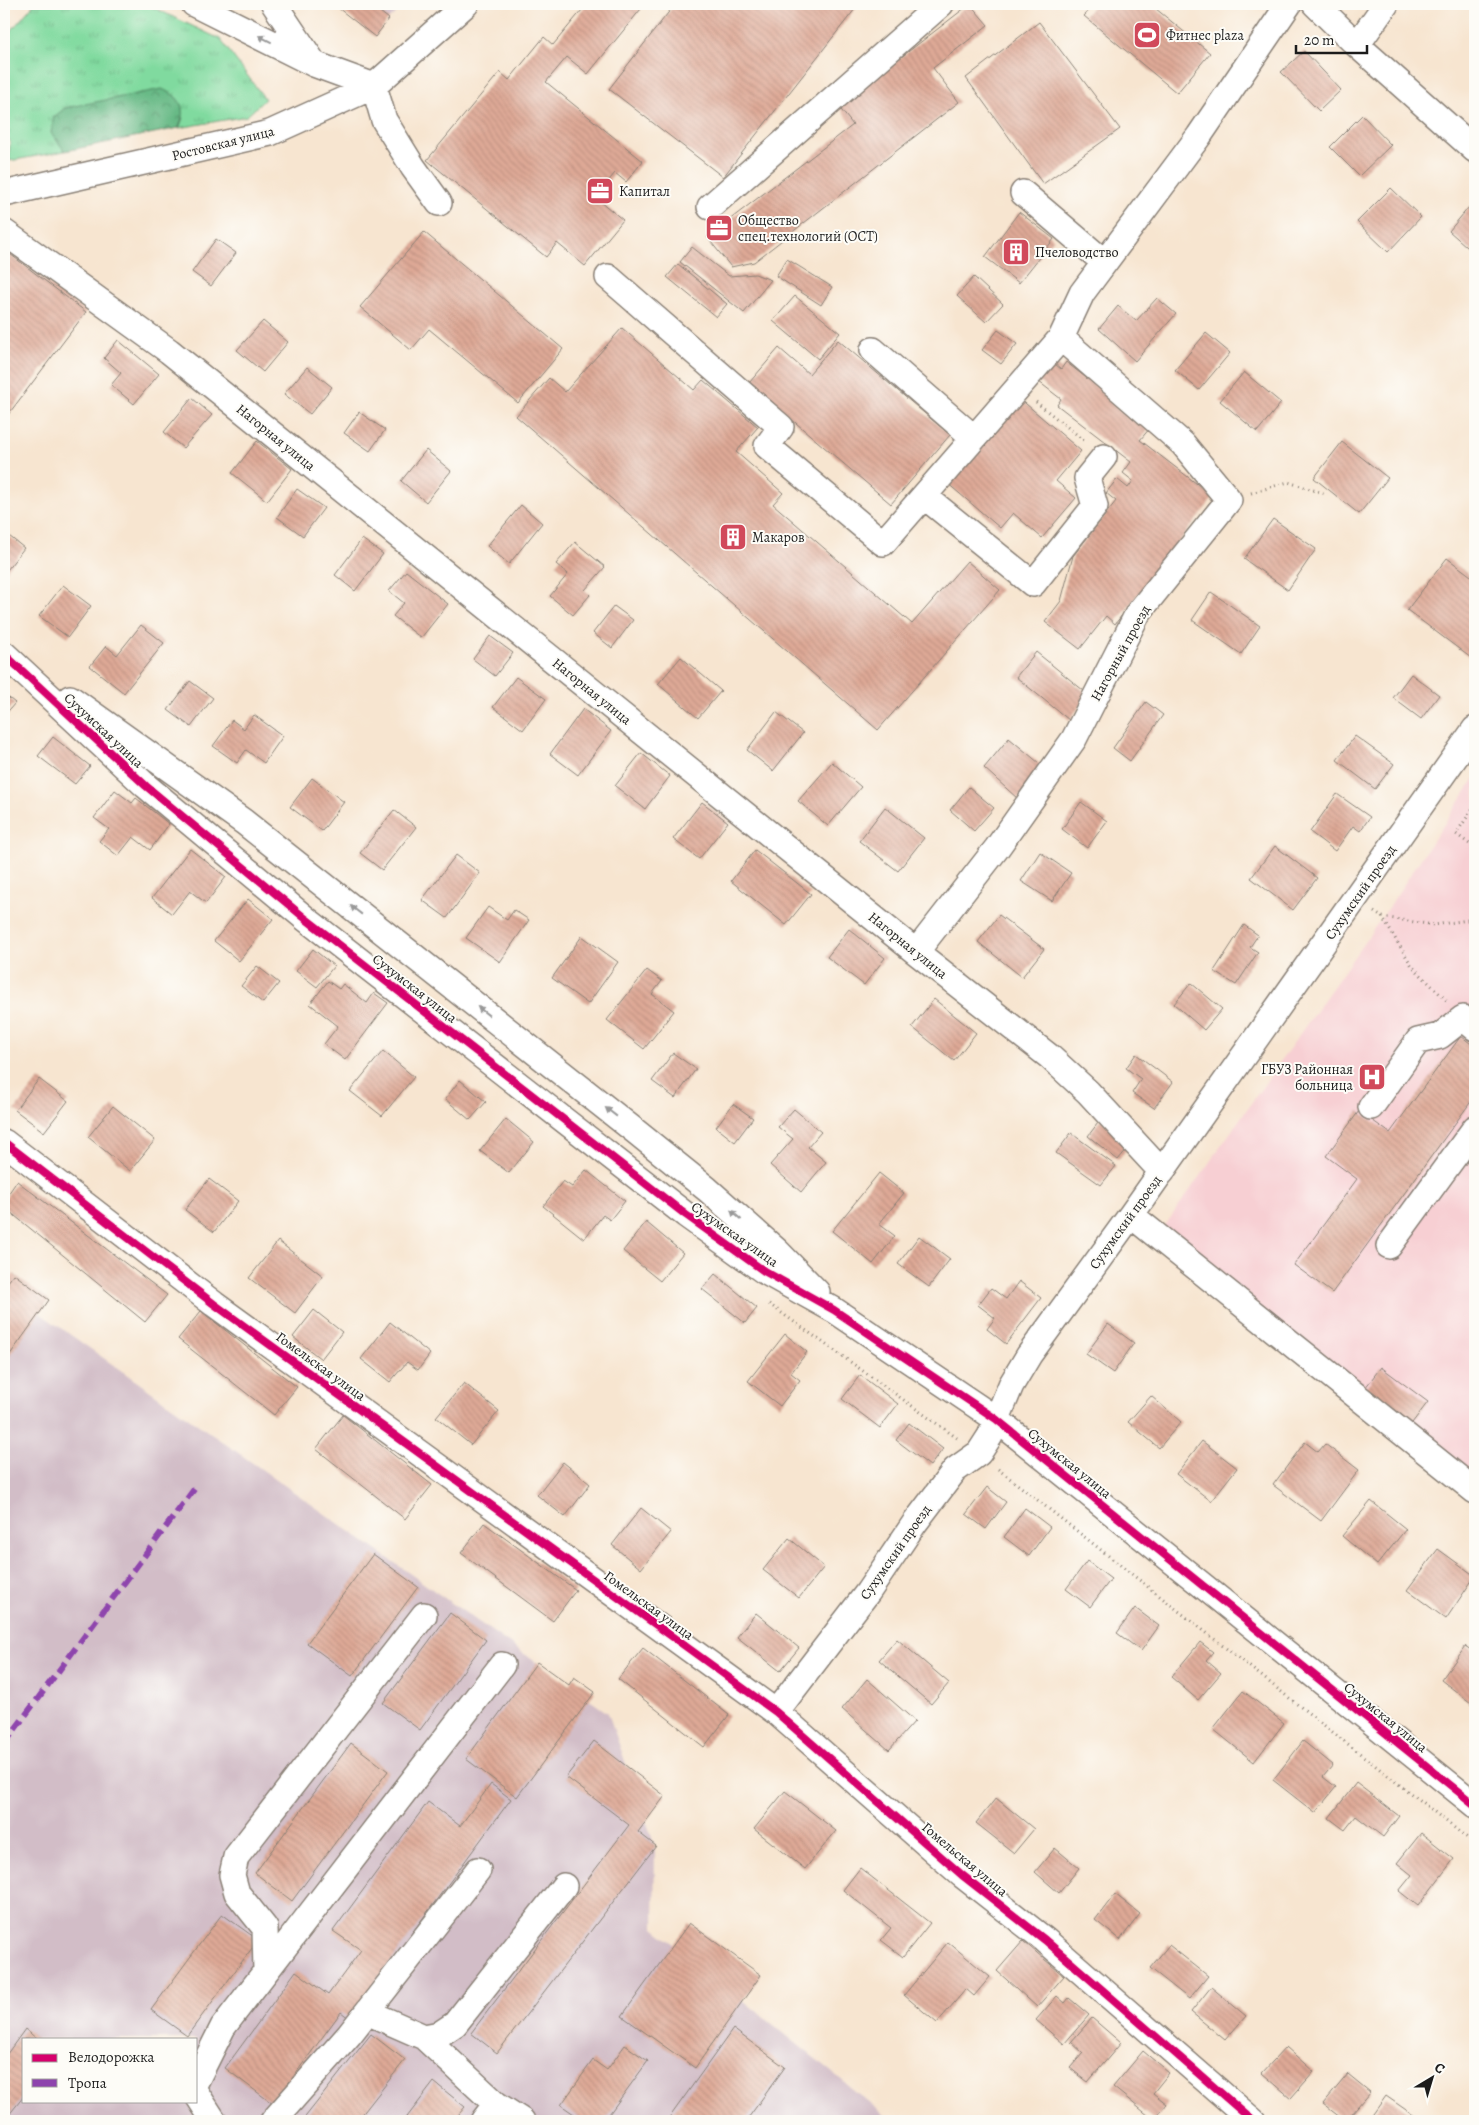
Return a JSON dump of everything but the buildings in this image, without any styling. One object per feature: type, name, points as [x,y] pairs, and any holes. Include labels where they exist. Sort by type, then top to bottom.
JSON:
[{"type":"street","points":[[194,4],[314,64],[374,86],[384,120],[412,167],[439,203]]},
{"type":"street","points":[[274,4],[314,64]]},
{"type":"street","name":"Ростовская улица","points":[[4,194],[270,133],[374,86],[466,4]]},
{"type":"street","points":[[710,207],[942,4]]},
{"type":"street","points":[[608,277],[781,427],[766,446],[883,543],[1061,338],[1082,293],[1199,136],[1289,4]]},
{"type":"street","points":[[1316,4],[1357,46],[1475,150]]},
{"type":"street","points":[[1357,46],[1386,4]]},
{"type":"street","points":[[1023,194],[1104,262]]},
{"type":"street","name":"Нагорная улица","points":[[4,232],[169,351],[916,952],[1050,1057],[1088,1092],[1162,1172]]},
{"type":"street","points":[[1061,338],[1184,444],[1229,500]]},
{"type":"street","points":[[873,350],[974,438]]},
{"type":"street","points":[[924,496],[1033,584],[1095,506],[1087,478],[1104,457]]},
{"type":"street","name":"Нагорный проезд","points":[[916,952],[997,848],[1074,739],[1138,613],[1229,500]]},
{"type":"street","name":"Сухумская улица","points":[[4,653],[244,822],[635,1131],[707,1189],[776,1251],[834,1310]]},
{"type":"street","name":"Сухумская улица","points":[[4,653],[146,786],[313,925],[686,1215],[764,1272],[834,1310],[996,1420],[1475,1805]]},
{"type":"street","name":"Сухумский проезд","points":[[776,1712],[868,1592],[914,1524],[955,1470],[979,1453],[990,1436],[1011,1385],[1029,1355],[1131,1216],[1475,729]]},
{"type":"street","points":[[1371,1107],[1418,1041],[1440,1036],[1469,1023]]},
{"type":"street","points":[[1390,1246],[1475,1128]]},
{"type":"street","name":"Гомельская улица","points":[[4,1142],[214,1304],[776,1712],[962,1875],[1046,1940],[1253,2121]]},
{"type":"street","points":[[1131,1216],[1475,1491]]},
{"type":"street","points":[[266,1971],[265,1928],[237,1893],[232,1875],[236,1857],[424,1615]]},
{"type":"street","points":[[198,2077],[222,2026],[502,1665]]},
{"type":"street","points":[[274,2121],[366,2012],[478,1870]]},
{"type":"street","points":[[424,2037],[440,2034],[455,2024],[564,1886]]},
{"type":"street","points":[[366,2012],[424,2037],[489,2113],[522,2121]]},
{"type":"street","points":[[198,2096],[214,2121]]},
{"type":"path","points":[[1018,387],[1104,457]]},
{"type":"path","points":[[1229,500],[1288,482],[1326,494]]},
{"type":"path","points":[[1475,805],[1456,834],[1475,848]]},
{"type":"path","points":[[1355,900],[1382,917],[1434,924],[1475,919]]},
{"type":"path","points":[[1382,917],[1412,966],[1469,1023]]},
{"type":"shaded area","points":[[370,4],[407,4],[389,19]]},
{"type":"shaded area","name":"ГБУЗ Районная больница","points":[[1475,778],[1475,1501],[1157,1237],[1382,917]]},
{"type":"shaded area","points":[[4,1288],[608,1713],[655,1846],[654,1928],[892,2121],[4,2121]]},
{"type":"green space","points":[[34,4],[138,4],[150,6],[220,39],[265,99],[247,116],[179,128],[183,118],[51,132],[65,151],[9,161],[10,141],[4,134],[4,39]]},
{"type":"green space","points":[[162,89],[169,92],[181,104],[182,115],[179,128],[65,151],[51,133],[54,117],[65,108]]},
{"type":"marked path","points":[[4,1744],[195,1488]]},
{"type":"cycle path","points":[[4,654],[146,786],[306,919],[686,1215],[764,1271],[834,1310],[996,1419],[1475,1805]]},
{"type":"cycle path","points":[[4,1142],[214,1304],[776,1712],[962,1875],[1045,1940],[1253,2121]]},
{"type":"place","name":"Фитнес plaza","points":[[1147,35]]},
{"type":"place","name":"Капитал","points":[[600,191]]},
{"type":"place","name":"Общество спец.технологий (ОСТ)","points":[[719,228]]},
{"type":"place","name":"Пчеловодство","points":[[1016,252]]},
{"type":"place","name":"Макаров","points":[[733,537]]},
{"type":"place","name":"ГБУЗ Районная больница","points":[[1372,1077]]}]
